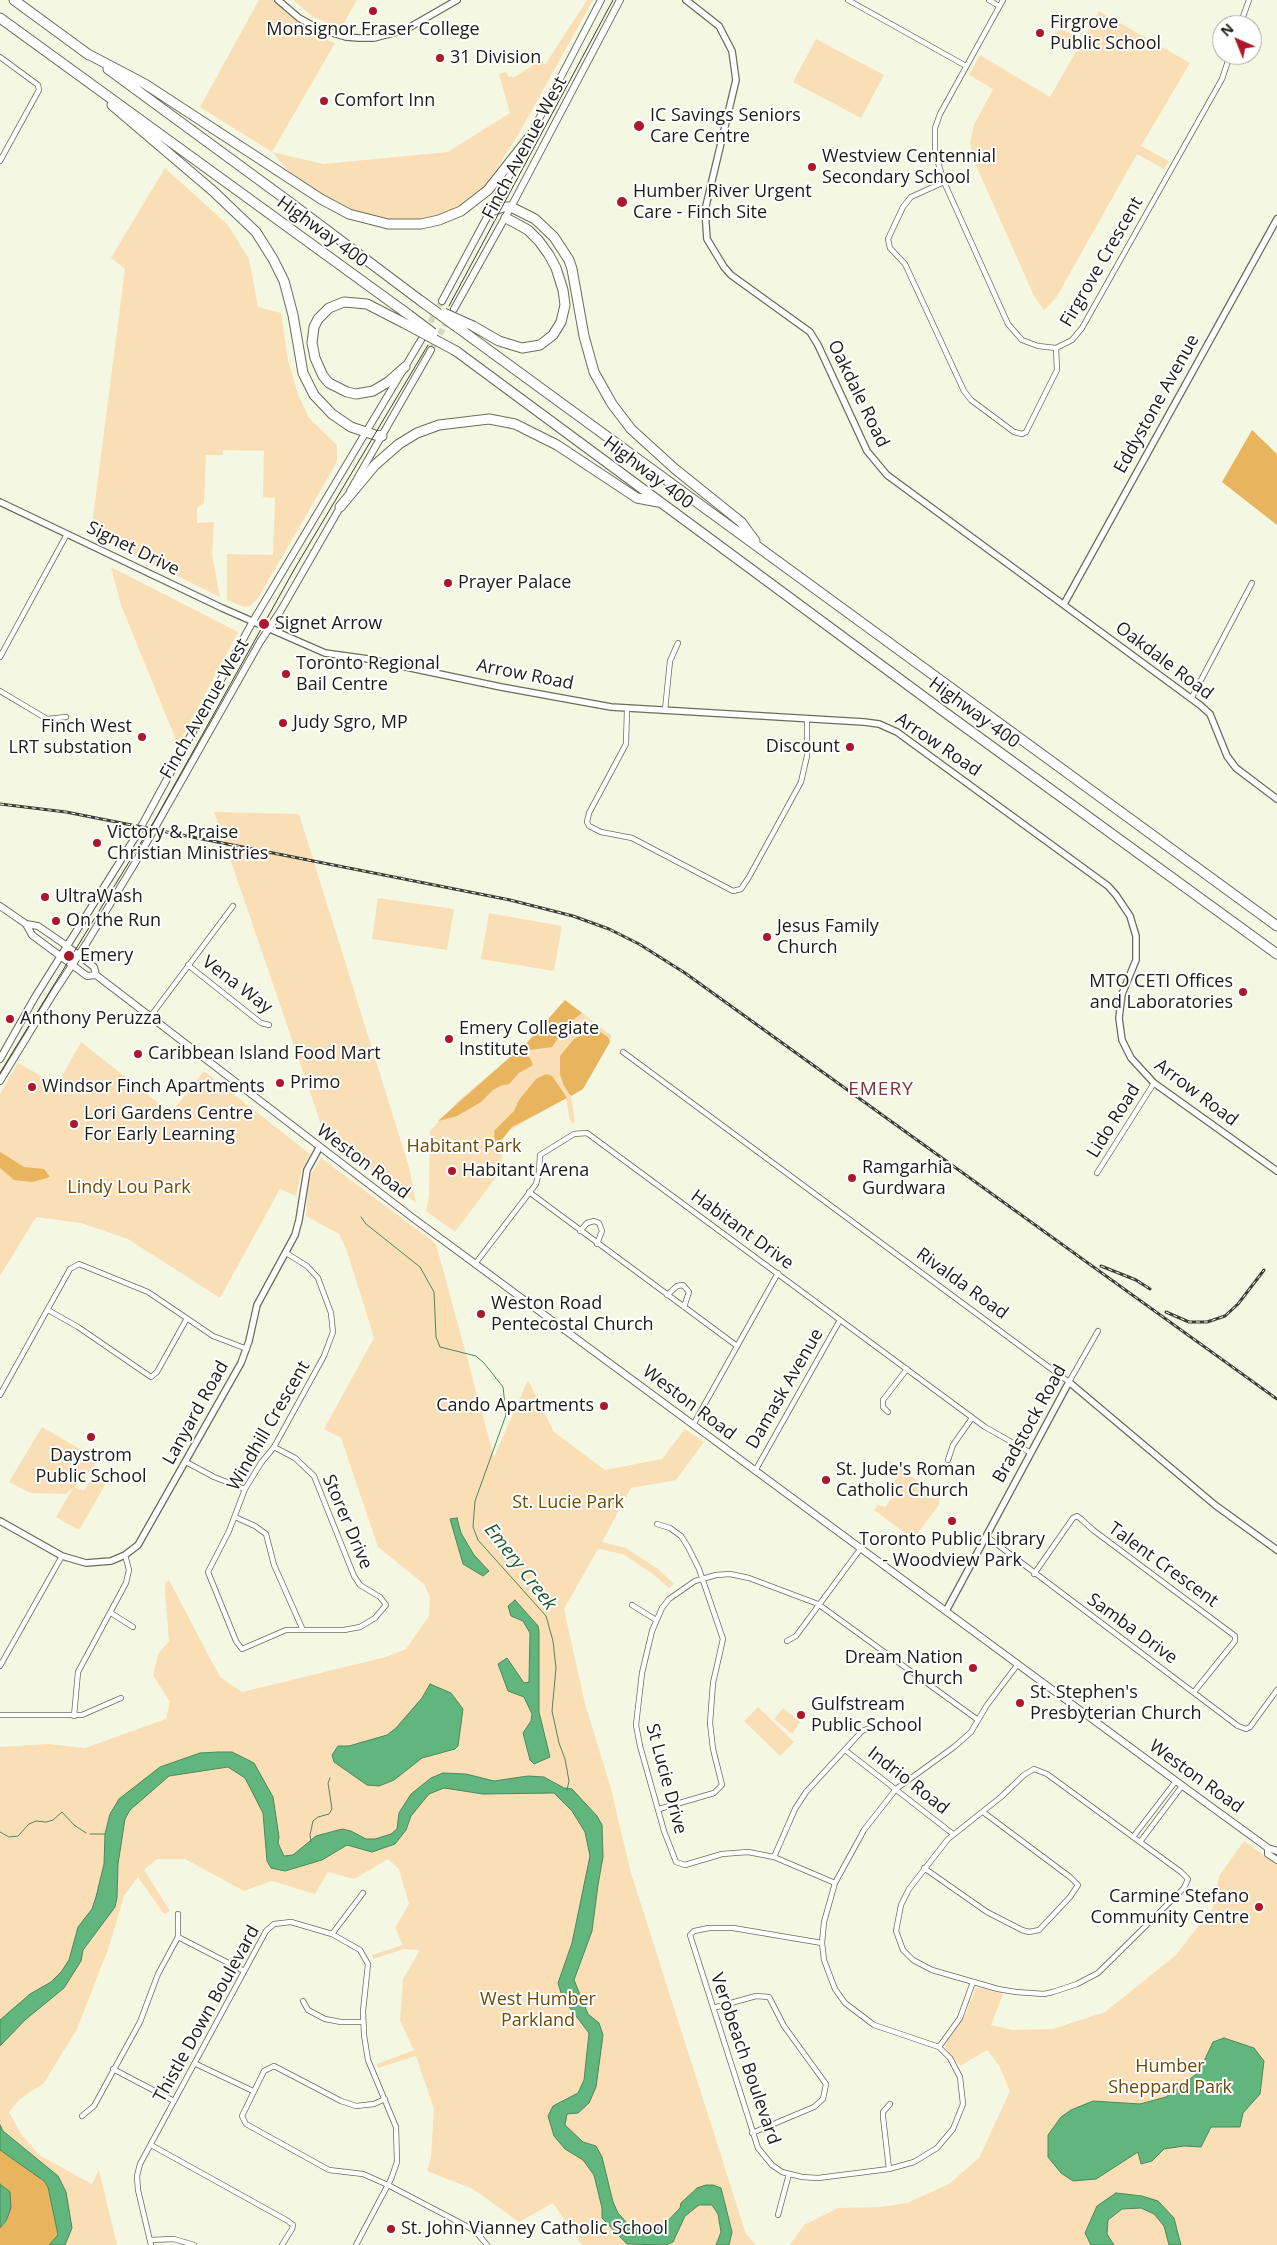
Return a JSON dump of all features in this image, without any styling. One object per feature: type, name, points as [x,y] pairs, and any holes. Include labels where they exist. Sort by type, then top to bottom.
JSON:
[{"type":"highway","name":"Highway 400","points":[[14,0],[288,201],[420,302],[760,547],[1277,926]]},
{"type":"highway","name":"Highway 400","points":[[0,18],[89,84],[140,118],[406,319],[456,351],[1277,954]]},
{"type":"highway","points":[[86,53],[145,84],[321,199],[349,214],[388,224],[421,224],[439,220],[461,211],[488,190],[532,134]]},
{"type":"highway","points":[[89,84],[212,191],[256,232],[284,281],[303,372],[314,395],[322,405],[342,422],[366,432],[382,436]]},
{"type":"highway","points":[[491,211],[503,207],[511,207],[546,228],[569,260],[584,336],[594,372],[612,404],[630,429],[675,469],[741,522],[760,547]]},
{"type":"highway","points":[[420,302],[473,326],[499,341],[522,348],[540,345],[553,335],[561,322],[565,305],[563,290],[553,262],[540,241],[528,230],[506,218]]},
{"type":"highway","points":[[405,367],[388,382],[373,391],[356,394],[347,392],[329,383],[323,376],[315,358],[312,343],[314,327],[318,319],[329,308],[344,302],[367,304],[406,319]]},
{"type":"highway","points":[[340,508],[375,464],[399,444],[417,433],[439,425],[489,419],[515,424],[557,445],[637,498],[660,502]]},
{"type":"main road","name":"Finch Avenue West","points":[[442,301],[532,134],[601,0]]},
{"type":"main road","name":"Finch Avenue West","points":[[454,308],[506,218],[620,0]]},
{"type":"main road","name":"Finch Avenue West","points":[[0,1059],[61,955],[136,836],[297,544],[421,340]]},
{"type":"main road","name":"Finch Avenue West","points":[[0,1081],[135,862],[431,350]]},
{"type":"main road","name":"Weston Road","points":[[0,906],[26,924],[38,926],[67,946],[94,967],[96,975],[319,1148],[1182,1786],[1268,1848],[1277,1851]]},
{"type":"main road","name":"Weston Road","points":[[26,924],[32,935],[87,976],[96,975]]},
{"type":"main road","name":"Weston Road","points":[[1268,1848],[1268,1854],[1277,1860]]},
{"type":"street","points":[[278,0],[300,18],[319,29],[346,37],[374,38],[405,30],[457,0]]},
{"type":"street","name":"Oakdale Road","points":[[686,0],[719,26],[732,51],[736,80],[706,203],[704,220],[707,239],[717,258],[731,275],[810,332],[818,345],[867,451],[887,475],[1064,604],[1210,714],[1227,756],[1236,768],[1277,799]]},
{"type":"street","points":[[848,0],[966,66]]},
{"type":"street","points":[[989,0],[999,6]]},
{"type":"street","name":"Firgrove Crescent","points":[[1003,0],[940,114],[935,128],[935,156],[944,182],[1010,328],[1027,343],[1047,348],[1056,348],[1072,340],[1082,328],[1222,79],[1227,65]]},
{"type":"street","points":[[1244,15],[1249,0]]},
{"type":"street","points":[[0,57],[38,87],[33,102],[0,161]]},
{"type":"street","points":[[944,182],[911,197],[903,207],[888,239],[890,248],[906,264],[964,391],[971,400],[1014,432],[1022,434],[1026,432],[1057,370],[1056,348]]},
{"type":"street","name":"Eddystone Avenue","points":[[1064,604],[1277,219]]},
{"type":"street","name":"Signet Drive","points":[[0,502],[269,628]]},
{"type":"street","points":[[0,657],[67,534]]},
{"type":"street","points":[[1190,699],[1252,583]]},
{"type":"street","name":"Arrow Road","points":[[269,628],[325,653],[627,709],[870,722],[897,732],[1108,886],[1126,910],[1136,936],[1136,960],[1122,994],[1120,1008],[1122,1040],[1136,1066],[1154,1083],[1277,1171]]},
{"type":"street","points":[[665,710],[670,660],[678,643]]},
{"type":"street","points":[[0,690],[47,719],[66,717]]},
{"type":"street","points":[[627,709],[626,744],[589,813],[587,822],[589,826],[601,832],[632,838],[733,891],[741,889],[749,877],[801,782],[807,756],[807,718]]},
{"type":"street","points":[[150,1017],[233,906]]},
{"type":"street","name":"Vena Way","points":[[188,965],[261,1023],[269,1026]]},
{"type":"street","name":"Rivalda Road","points":[[623,1052],[1070,1382],[1215,1505],[1277,1550]]},
{"type":"street","name":"Lido Road","points":[[1097,1173],[1154,1083]]},
{"type":"street","name":"Habitant Drive","points":[[475,1264],[538,1178],[540,1155],[574,1134],[587,1133],[972,1418],[994,1433],[1031,1453]]},
{"type":"street","name":"Lanyard Road","points":[[0,1521],[62,1556],[78,1562],[100,1564],[125,1556],[143,1538],[247,1348],[257,1305],[295,1235],[306,1170],[319,1148]]},
{"type":"street","points":[[529,1192],[737,1346]]},
{"type":"street","points":[[580,1231],[587,1223],[594,1221],[599,1223],[602,1231],[597,1244]]},
{"type":"street","name":"Windhill Crescent","points":[[242,1649],[236,1641],[208,1572],[235,1517],[245,1489],[261,1463],[274,1447],[324,1356],[333,1332],[332,1313],[318,1278],[307,1266],[286,1253]]},
{"type":"street","points":[[0,1395],[70,1270],[79,1264],[148,1292],[186,1320],[220,1340],[247,1348]]},
{"type":"street","points":[[694,1425],[778,1273]]},
{"type":"street","points":[[667,1295],[677,1286],[683,1285],[689,1292],[684,1307]]},
{"type":"street","points":[[48,1310],[78,1327],[151,1377],[157,1372],[186,1320]]},
{"type":"street","name":"Damask Avenue","points":[[754,1471],[840,1320]]},
{"type":"street","name":"Bradstock Road","points":[[946,1611],[1098,1331]]},
{"type":"street","points":[[888,1412],[883,1407],[883,1400],[906,1369]]},
{"type":"street","points":[[948,1460],[953,1445],[972,1418]]},
{"type":"street","name":"Storer Drive","points":[[242,1649],[249,1648],[275,1633],[302,1628],[355,1629],[370,1622],[386,1605],[380,1597],[360,1585],[354,1576],[314,1476],[295,1458],[274,1447]]},
{"type":"street","points":[[186,1462],[214,1477],[245,1489]]},
{"type":"street","name":"Talent Crescent","points":[[1034,1574],[1073,1518],[1077,1516],[1235,1636],[1235,1642],[1194,1692]]},
{"type":"street","points":[[235,1517],[255,1526],[266,1534],[274,1564],[302,1628]]},
{"type":"street","points":[[657,1524],[670,1528],[680,1536],[700,1569],[702,1580],[723,1639],[713,1683],[710,1722],[713,1750],[722,1785],[714,1793],[659,1809]]},
{"type":"street","name":"Samba Drive","points":[[986,1536],[1238,1726],[1246,1729],[1254,1724],[1277,1690]]},
{"type":"street","points":[[787,1641],[796,1636],[861,1548]]},
{"type":"street","points":[[0,1666],[62,1556]]},
{"type":"street","points":[[74,1716],[78,1672],[111,1613],[128,1576],[128,1565],[125,1556]]},
{"type":"street","name":"St Lucie Drive","points":[[835,1883],[774,1858],[748,1852],[730,1852],[685,1865],[679,1864],[672,1854],[640,1746],[636,1725],[642,1673],[656,1620],[662,1608],[673,1595],[690,1583],[716,1575],[737,1575],[818,1604],[978,1720]]},
{"type":"street","points":[[632,1605],[656,1620]]},
{"type":"street","points":[[111,1613],[134,1626]]},
{"type":"street","points":[[973,1982],[960,2018],[939,2047],[874,2025],[851,2009],[835,1989],[824,1960],[822,1943],[824,1922],[835,1883],[864,1830],[896,1789],[954,1747],[971,1732],[987,1705],[1018,1664]]},
{"type":"street","points":[[0,1715],[82,1715],[121,1698]]},
{"type":"street","points":[[774,1858],[797,1805],[814,1782],[862,1730],[872,1727]]},
{"type":"street","name":"Indrio Road","points":[[845,1750],[954,1834]]},
{"type":"street","points":[[1038,1769],[1133,1837],[1188,1879],[1178,1894],[1098,1973],[1069,1987],[1044,1994],[1008,1991],[932,1970],[913,1960],[902,1950],[897,1939],[896,1926],[901,1905],[909,1888],[954,1834],[1029,1770],[1038,1769]]},
{"type":"street","points":[[1133,1837],[1176,1781]]},
{"type":"street","points":[[1140,1842],[1182,1786]]},
{"type":"street","points":[[924,1868],[981,1909],[1022,1930],[1029,1932],[1039,1930],[1070,1897],[1078,1885],[1070,1877],[982,1812]]},
{"type":"street","points":[[332,1934],[363,1893]]},
{"type":"street","points":[[82,2116],[94,2106],[138,2026],[158,1974],[178,1937],[178,1914]]},
{"type":"street","name":"Thistle Down Boulevard","points":[[151,2242],[138,2190],[137,2176],[140,2164],[196,2064],[266,1931],[274,1924],[291,1922],[332,1934],[356,1946],[368,1964],[363,2011],[368,2060],[396,2127],[397,2162],[388,2185],[356,2245]]},
{"type":"street","name":"Verobeach Boulevard","points":[[822,1943],[733,1928],[709,1928],[692,1932],[690,1939],[752,2133],[763,2156],[772,2165],[789,2174],[818,2178],[889,2168],[914,2162],[933,2151],[946,2140],[959,2118],[963,2104],[962,2084],[954,2064],[939,2047]]},
{"type":"street","points":[[178,1937],[244,1971]]},
{"type":"street","points":[[713,2008],[756,1996],[769,1997],[784,2026],[826,2084],[825,2094],[814,2107],[752,2133]]},
{"type":"street","points":[[302,2001],[308,2010],[325,2019],[341,2022],[364,2022]]},
{"type":"street","points":[[196,2064],[253,2092]]},
{"type":"street","points":[[385,2099],[368,2106],[356,2106],[341,2101],[274,2066],[264,2071],[242,2116],[246,2124],[329,2170],[363,2174],[388,2185],[470,2228],[487,2245]]},
{"type":"street","points":[[114,2069],[174,2101]]},
{"type":"street","points":[[889,2168],[883,2115],[885,2109],[890,2104]]},
{"type":"street","points":[[151,2145],[288,2221],[293,2225],[292,2229],[282,2245]]},
{"type":"street","points":[[778,2215],[789,2174]]},
{"type":"street","points":[[151,2242],[174,2239],[194,2245]]},
{"type":"green space","points":[[259,0],[272,0],[304,28],[315,35],[335,43],[272,152],[200,107]]},
{"type":"green space","points":[[293,0],[357,0],[341,28],[313,17]]},
{"type":"green space","points":[[587,0],[593,0],[518,135],[484,188],[451,212],[422,221],[400,221],[357,212],[316,191],[294,177],[272,152],[323,164],[448,152],[510,113],[499,74],[506,72],[509,77],[512,76],[513,78],[541,60],[545,65]]},
{"type":"green space","points":[[1099,11],[1190,63],[1141,146],[1169,161],[1164,169],[1137,154],[1056,298],[1044,310],[1034,296],[975,163],[970,143],[974,125],[993,89],[969,75],[980,55],[1050,97]]},
{"type":"green space","points":[[1060,28],[1075,36],[1071,48],[1057,45],[1056,34]]},
{"type":"green space","points":[[816,39],[884,75],[861,118],[793,82]]},
{"type":"green space","points":[[165,168],[228,225],[249,259],[258,307],[281,313],[288,360],[298,394],[309,418],[337,445],[337,462],[258,598],[250,606],[244,607],[227,600],[227,554],[273,555],[275,498],[263,497],[264,451],[223,450],[223,455],[206,455],[204,503],[197,508],[197,523],[214,522],[212,554],[220,597],[91,533],[125,269],[111,258]]},
{"type":"green space","points":[[111,567],[238,632],[178,745],[121,605]]},
{"type":"green space","points":[[214,812],[299,814],[409,1167],[416,1203],[324,1133]]},
{"type":"green space","points":[[378,898],[454,909],[447,950],[372,939]]},
{"type":"green space","points":[[489,913],[562,926],[554,971],[481,959]]},
{"type":"green space","name":"Habitant Park","points":[[565,1000],[612,1036],[583,1089],[571,1096],[575,1122],[572,1123],[570,1120],[566,1098],[507,1132],[500,1142],[503,1168],[455,1232],[426,1211],[429,1197],[430,1131],[458,1101],[525,1045]]},
{"type":"green space","name":"Lindy Lou Park","points":[[81,1042],[171,1113],[204,1071],[310,1154],[302,1169],[296,1196],[280,1189],[220,1298],[128,1239],[81,1223],[36,1217],[0,1276],[0,1094],[18,1063],[57,1085]]},
{"type":"green space","name":"West Humber Parkland","points":[[321,1158],[436,1244],[494,1457],[528,1380],[554,1432],[605,1470],[662,1459],[685,1429],[704,1442],[676,1480],[631,1488],[602,1542],[626,1548],[658,1569],[674,1584],[669,1588],[654,1575],[623,1554],[598,1549],[564,1609],[585,1704],[610,1785],[631,1873],[746,2234],[756,2245],[582,2245],[553,2203],[519,2222],[473,2189],[427,2171],[431,2158],[434,2109],[416,2056],[378,2068],[377,2064],[414,2050],[400,2021],[403,1979],[420,1950],[404,1949],[373,1959],[372,1955],[403,1945],[395,1928],[409,1904],[399,1869],[388,1859],[354,1879],[328,1872],[315,1894],[272,1881],[244,1891],[185,1859],[157,1859],[144,1870],[170,1911],[164,1914],[138,1877],[124,1896],[109,1947],[77,2029],[44,2083],[20,2099],[9,2112],[21,2134],[39,2155],[92,2184],[99,2170],[117,2245],[0,2245],[0,1747],[48,1744],[85,1748],[166,1719],[170,1702],[153,1675],[158,1654],[169,1641],[165,1583],[169,1580],[220,1677],[242,1692],[386,1657],[406,1649],[429,1616],[430,1598],[424,1584],[378,1547],[341,1438],[324,1429],[374,1338],[347,1251],[339,1234],[306,1216],[309,1178]]},
{"type":"green space","points":[[42,1427],[99,1460],[75,1487],[84,1491],[95,1472],[108,1480],[79,1530],[56,1517],[73,1488],[66,1494],[31,1493],[9,1482]]},
{"type":"green space","points":[[889,1460],[940,1497],[939,1505],[913,1539],[874,1510],[878,1505],[885,1507],[898,1489],[901,1489],[901,1486],[893,1483],[898,1477],[885,1468]]},
{"type":"green space","points":[[758,1707],[794,1742],[780,1756],[744,1721]]},
{"type":"green space","points":[[783,1708],[800,1722],[792,1734],[774,1719]]},
{"type":"green space","name":"Humber Sheppard Park","points":[[1244,1841],[1277,1865],[1277,2245],[1181,2245],[1178,2228],[1142,2196],[1116,2193],[1108,2220],[1122,2209],[1141,2208],[1154,2214],[1164,2226],[1169,2245],[790,2245],[804,2225],[838,2208],[881,2207],[907,2203],[949,2184],[979,2158],[1010,2091],[999,2065],[987,2050],[960,2066],[945,2047],[945,2041],[965,2015],[976,1988],[1003,1994],[991,2025],[1012,2030],[1053,2029],[1105,2012],[1176,1955],[1213,1907],[1219,1876]]},
{"type":"shaded area","points":[[1252,430],[1277,454],[1277,525],[1222,482]]},
{"type":"shaded area","points":[[565,1000],[582,1013],[568,1024],[552,1047],[530,1050],[525,1045]]},
{"type":"shaded area","points":[[592,1031],[600,1032],[608,1037],[610,1042],[583,1089],[571,1096],[564,1086],[560,1074],[560,1056],[574,1039]]},
{"type":"shaded area","points":[[519,1049],[530,1058],[533,1065],[519,1073],[509,1084],[493,1090],[481,1102],[457,1116],[438,1121]]},
{"type":"shaded area","points":[[546,1074],[552,1076],[567,1098],[512,1127],[500,1142],[495,1144],[494,1131],[514,1111],[519,1100],[536,1079]]},
{"type":"shaded area","points":[[0,1152],[24,1167],[44,1169],[50,1177],[33,1182],[14,1180],[0,1168]]},
{"type":"shaded area","points":[[457,1518],[461,1533],[474,1555],[489,1571],[483,1576],[463,1564],[450,1519]]},
{"type":"shaded area","points":[[515,1600],[538,1626],[539,1631],[539,1712],[550,1757],[534,1764],[530,1760],[523,1733],[531,1721],[532,1714],[524,1697],[508,1691],[498,1664],[507,1658],[524,1683],[529,1682],[530,1633],[523,1621],[511,1616],[508,1606]]},
{"type":"shaded area","points":[[430,1684],[451,1693],[463,1709],[458,1746],[455,1749],[422,1758],[394,1780],[379,1786],[367,1785],[334,1762],[332,1755],[338,1746],[349,1746],[387,1735],[396,1728],[422,1698]]},
{"type":"shaded area","points":[[232,1752],[254,1763],[273,1797],[279,1837],[278,1843],[284,1856],[293,1855],[316,1836],[342,1829],[351,1831],[366,1839],[375,1839],[391,1834],[397,1829],[399,1813],[411,1794],[431,1778],[443,1773],[466,1774],[494,1781],[528,1776],[544,1777],[564,1788],[572,1789],[597,1816],[602,1825],[603,1857],[592,1931],[574,1980],[588,2014],[599,2023],[603,2035],[596,2087],[589,2103],[578,2113],[567,2114],[565,2125],[583,2142],[596,2146],[602,2157],[613,2202],[618,2213],[628,2224],[643,2231],[663,2226],[680,2208],[681,2203],[697,2188],[713,2185],[721,2188],[732,2232],[729,2245],[716,2245],[721,2232],[718,2214],[712,2205],[699,2205],[685,2216],[673,2242],[666,2245],[627,2244],[602,2218],[602,2208],[594,2175],[583,2160],[565,2149],[554,2136],[548,2116],[553,2106],[578,2093],[584,2080],[589,2033],[563,1999],[558,1983],[572,1943],[590,1856],[585,1832],[572,1811],[554,1793],[483,1794],[444,1788],[429,1794],[411,1816],[406,1830],[395,1844],[372,1852],[347,1845],[322,1860],[285,1871],[271,1868],[267,1861],[263,1813],[245,1778],[228,1767],[169,1776],[130,1810],[125,1819],[118,1864],[115,1907],[83,1950],[81,1961],[64,1988],[25,2020],[0,2046],[0,2020],[30,1994],[51,1982],[69,1960],[78,1927],[92,1909],[96,1897],[104,1864],[105,1834],[110,1814],[119,1799],[160,1767],[200,1753]]},
{"type":"shaded area","points":[[1224,2038],[1254,2048],[1264,2061],[1260,2094],[1243,2113],[1240,2127],[1211,2127],[1201,2147],[1184,2146],[1164,2149],[1152,2161],[1141,2164],[1138,2152],[1096,2179],[1073,2181],[1061,2173],[1048,2157],[1048,2135],[1061,2117],[1071,2110],[1093,2101],[1140,2104],[1166,2097],[1199,2072],[1213,2042]]},
{"type":"shaded area","points":[[0,2125],[3,2131],[58,2176],[66,2192],[72,2228],[65,2245],[49,2245],[58,2235],[48,2187],[44,2181],[0,2150]]},
{"type":"shaded area","points":[[0,2150],[44,2181],[48,2187],[58,2235],[49,2245],[0,2245],[0,2228],[6,2221],[2,2184],[0,2184]]},
{"type":"shaded area","points":[[0,2184],[10,2192],[11,2208],[6,2221],[0,2228]]},
{"type":"shaded area","points":[[1116,2193],[1142,2196],[1158,2201],[1174,2218],[1181,2245],[1169,2245],[1164,2226],[1154,2214],[1141,2208],[1122,2209],[1108,2220],[1107,2234],[1114,2245],[1091,2245],[1085,2233],[1097,2206]]},
{"type":"waterway","name":"Emery Creek","points":[[361,1217],[366,1224],[420,1267],[434,1292],[436,1337],[440,1347],[476,1356],[503,1387],[506,1415],[475,1501],[473,1527],[478,1540],[546,1616],[553,1641],[556,1668],[552,1711],[559,1743],[565,1759],[569,1781],[567,1790]]},
{"type":"waterway","points":[[311,1842],[310,1835],[313,1821],[318,1817],[329,1814],[332,1809],[328,1783],[330,1778]]},
{"type":"waterway","points":[[0,1832],[9,1837],[18,1836],[29,1824],[36,1821],[46,1822],[53,1820],[62,1812],[74,1825],[86,1833]]},
{"type":"waterway","points":[[90,1834],[105,1834]]},
{"type":"tunnel","points":[[426,330],[442,301]]},
{"type":"tunnel","points":[[431,350],[449,318]]},
{"type":"tram line","points":[[449,306],[613,0]]},
{"type":"tram line","points":[[0,1073],[156,818],[295,568],[428,345]]},
{"type":"railway","points":[[0,804],[66,812],[510,900],[573,916],[609,929],[639,944],[685,973],[1277,1399]]},
{"type":"railway","points":[[1101,1266],[1136,1280],[1150,1289]]},
{"type":"railway","points":[[1166,1312],[1189,1322],[1207,1322],[1225,1316],[1238,1304],[1264,1270]]},
{"type":"place","name":"Monsignor Fraser College","points":[[373,11]]},
{"type":"place","name":"Firgrove Public School","points":[[1040,33]]},
{"type":"place","name":"31 Division","points":[[440,58]]},
{"type":"place","name":"Comfort Inn","points":[[324,101]]},
{"type":"place","name":"IC Savings Seniors Care Centre","points":[[639,126]]},
{"type":"place","name":"Westview Centennial Secondary School","points":[[812,167]]},
{"type":"place","name":"Humber River Urgent Care - Finch Site","points":[[622,202]]},
{"type":"place","name":"Prayer Palace","points":[[448,583]]},
{"type":"place","name":"Signet Arrow","points":[[264,624]]},
{"type":"place","name":"Toronto Regional Bail Centre","points":[[286,674]]},
{"type":"place","name":"Judy Sgro, MP","points":[[283,723]]},
{"type":"place","name":"Finch West LRT substation","points":[[142,737]]},
{"type":"place","name":"Discount","points":[[850,747]]},
{"type":"place","name":"Victory & Praise Christian Ministries","points":[[97,843]]},
{"type":"place","name":"UltraWash","points":[[45,897]]},
{"type":"place","name":"On the Run","points":[[56,921]]},
{"type":"place","name":"Jesus Family Church","points":[[767,937]]},
{"type":"place","name":"Emery","points":[[69,956]]},
{"type":"place","name":"MTO CETI Offices and Laboratories","points":[[1243,992]]},
{"type":"place","name":"Anthony Peruzza","points":[[10,1019]]},
{"type":"place","name":"Emery Collegiate Institute","points":[[449,1039]]},
{"type":"place","name":"Caribbean Island Food Mart","points":[[138,1054]]},
{"type":"place","name":"Primo","points":[[280,1083]]},
{"type":"place","name":"Windsor Finch Apartments","points":[[32,1087]]},
{"type":"place","name":"Lori Gardens Centre For Early Learning","points":[[74,1124]]},
{"type":"place","name":"Habitant Arena","points":[[452,1171]]},
{"type":"place","name":"Ramgarhia Gurdwara","points":[[852,1178]]},
{"type":"place","name":"Weston Road Pentecostal Church","points":[[481,1314]]},
{"type":"place","name":"Cando Apartments","points":[[604,1406]]},
{"type":"place","name":"Daystrom Public School","points":[[91,1437]]},
{"type":"place","name":"St. Jude's Roman Catholic Church","points":[[826,1480]]},
{"type":"place","name":"Toronto Public Library - Woodview Park","points":[[952,1521]]},
{"type":"place","name":"Dream Nation Church","points":[[973,1668]]},
{"type":"place","name":"St. Stephen's Presbyterian Church","points":[[1020,1703]]},
{"type":"place","name":"Gulfstream Public School","points":[[801,1715]]},
{"type":"place","name":"Carmine Stefano Community Centre","points":[[1259,1907]]},
{"type":"place","name":"St. John Vianney Catholic School","points":[[391,2229]]},
{"type":"district","name":"EMERY","points":[[881,1090]]},
{"type":"park label","name":"St. Lucie Park","points":[[568,1503]]}]
